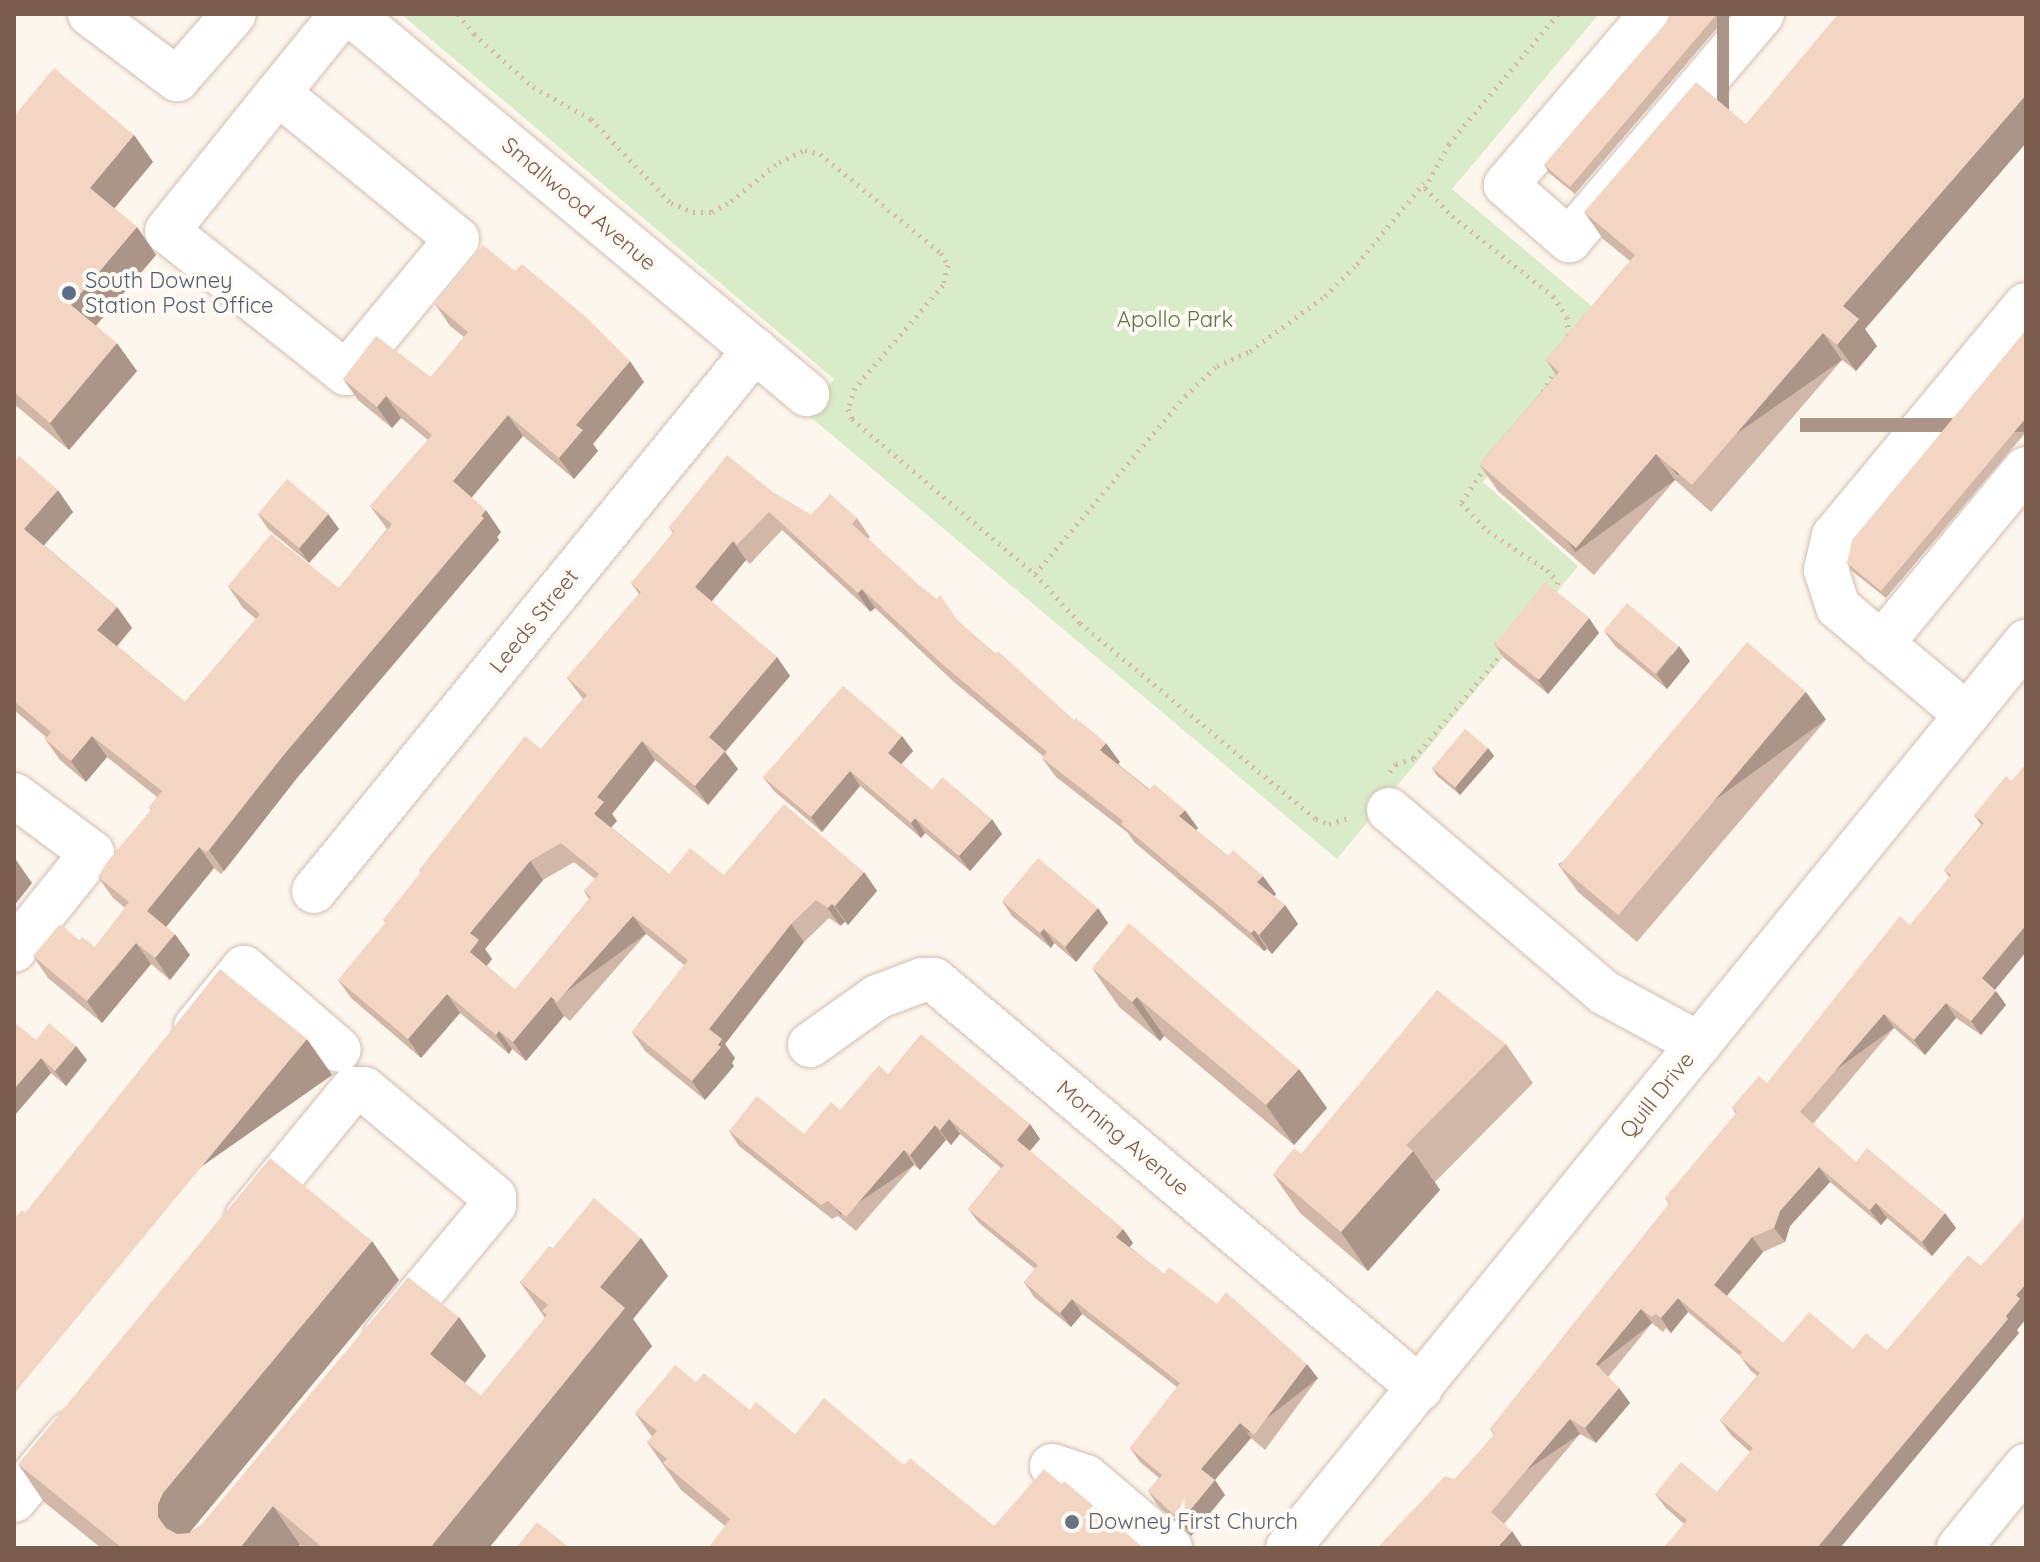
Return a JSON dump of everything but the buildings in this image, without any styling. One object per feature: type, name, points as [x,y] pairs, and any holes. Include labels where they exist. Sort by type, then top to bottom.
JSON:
[{"type":"street","points":[[90,14],[177,79],[234,14]]},
{"type":"street","points":[[278,93],[457,239],[346,373],[167,231],[278,93],[342,14]]},
{"type":"street","name":"Smallwood Avenue","points":[[351,14],[807,394]]},
{"type":"street","points":[[1652,14],[1506,185],[1569,240],[1762,14]]},
{"type":"street","points":[[1967,715],[1838,607],[1826,570],[1834,536],[2026,305]]},
{"type":"street","name":"Leeds Street","points":[[314,891],[755,350]]},
{"type":"street","points":[[1881,644],[2026,469]]},
{"type":"street","name":"Quill Drive","points":[[1288,1548],[2026,642]]},
{"type":"street","points":[[14,795],[92,853],[14,950]]},
{"type":"street","points":[[1378,798],[1605,993],[1699,1044]]},
{"type":"street","points":[[174,1053],[244,968],[339,1050]]},
{"type":"street","name":"Morning Avenue","points":[[810,1045],[877,997],[922,980],[934,980],[1420,1388]]},
{"type":"street","points":[[224,1246],[353,1089],[364,1089],[494,1197],[494,1205],[362,1364]]},
{"type":"street","points":[[14,1500],[94,1403]]},
{"type":"street","points":[[1052,1466],[1086,1477],[1170,1548]]},
{"type":"street","points":[[1959,1548],[2026,1466]]},
{"type":"path","points":[[458,14],[474,34],[533,87],[591,119],[671,203],[693,212],[712,212],[791,154],[805,150],[820,154],[941,253],[948,265],[943,285],[855,388],[848,409],[852,419],[1035,574],[1080,623],[1316,819],[1340,824],[1378,798],[1396,764],[1414,758],[1512,643]]},
{"type":"path","points":[[1035,574],[1185,396],[1217,366],[1250,351],[1325,296],[1357,264],[1429,175],[1449,144],[1558,14]]},
{"type":"path","points":[[1429,175],[1425,188],[1431,197],[1553,296],[1567,317],[1569,338],[1540,396]]},
{"type":"path","points":[[1493,457],[1461,503],[1488,531],[1547,570],[1558,582],[1551,597]]},
{"type":"green space","name":"Apollo Park","points":[[401,14],[1599,14],[1452,189],[1613,324],[1483,482],[1578,566],[1337,859],[807,414],[834,379]]},
{"type":"place","name":"South Downey Station Post Office","points":[[69,293]]},
{"type":"place","name":"Downey First Church","points":[[1072,1522]]}]
